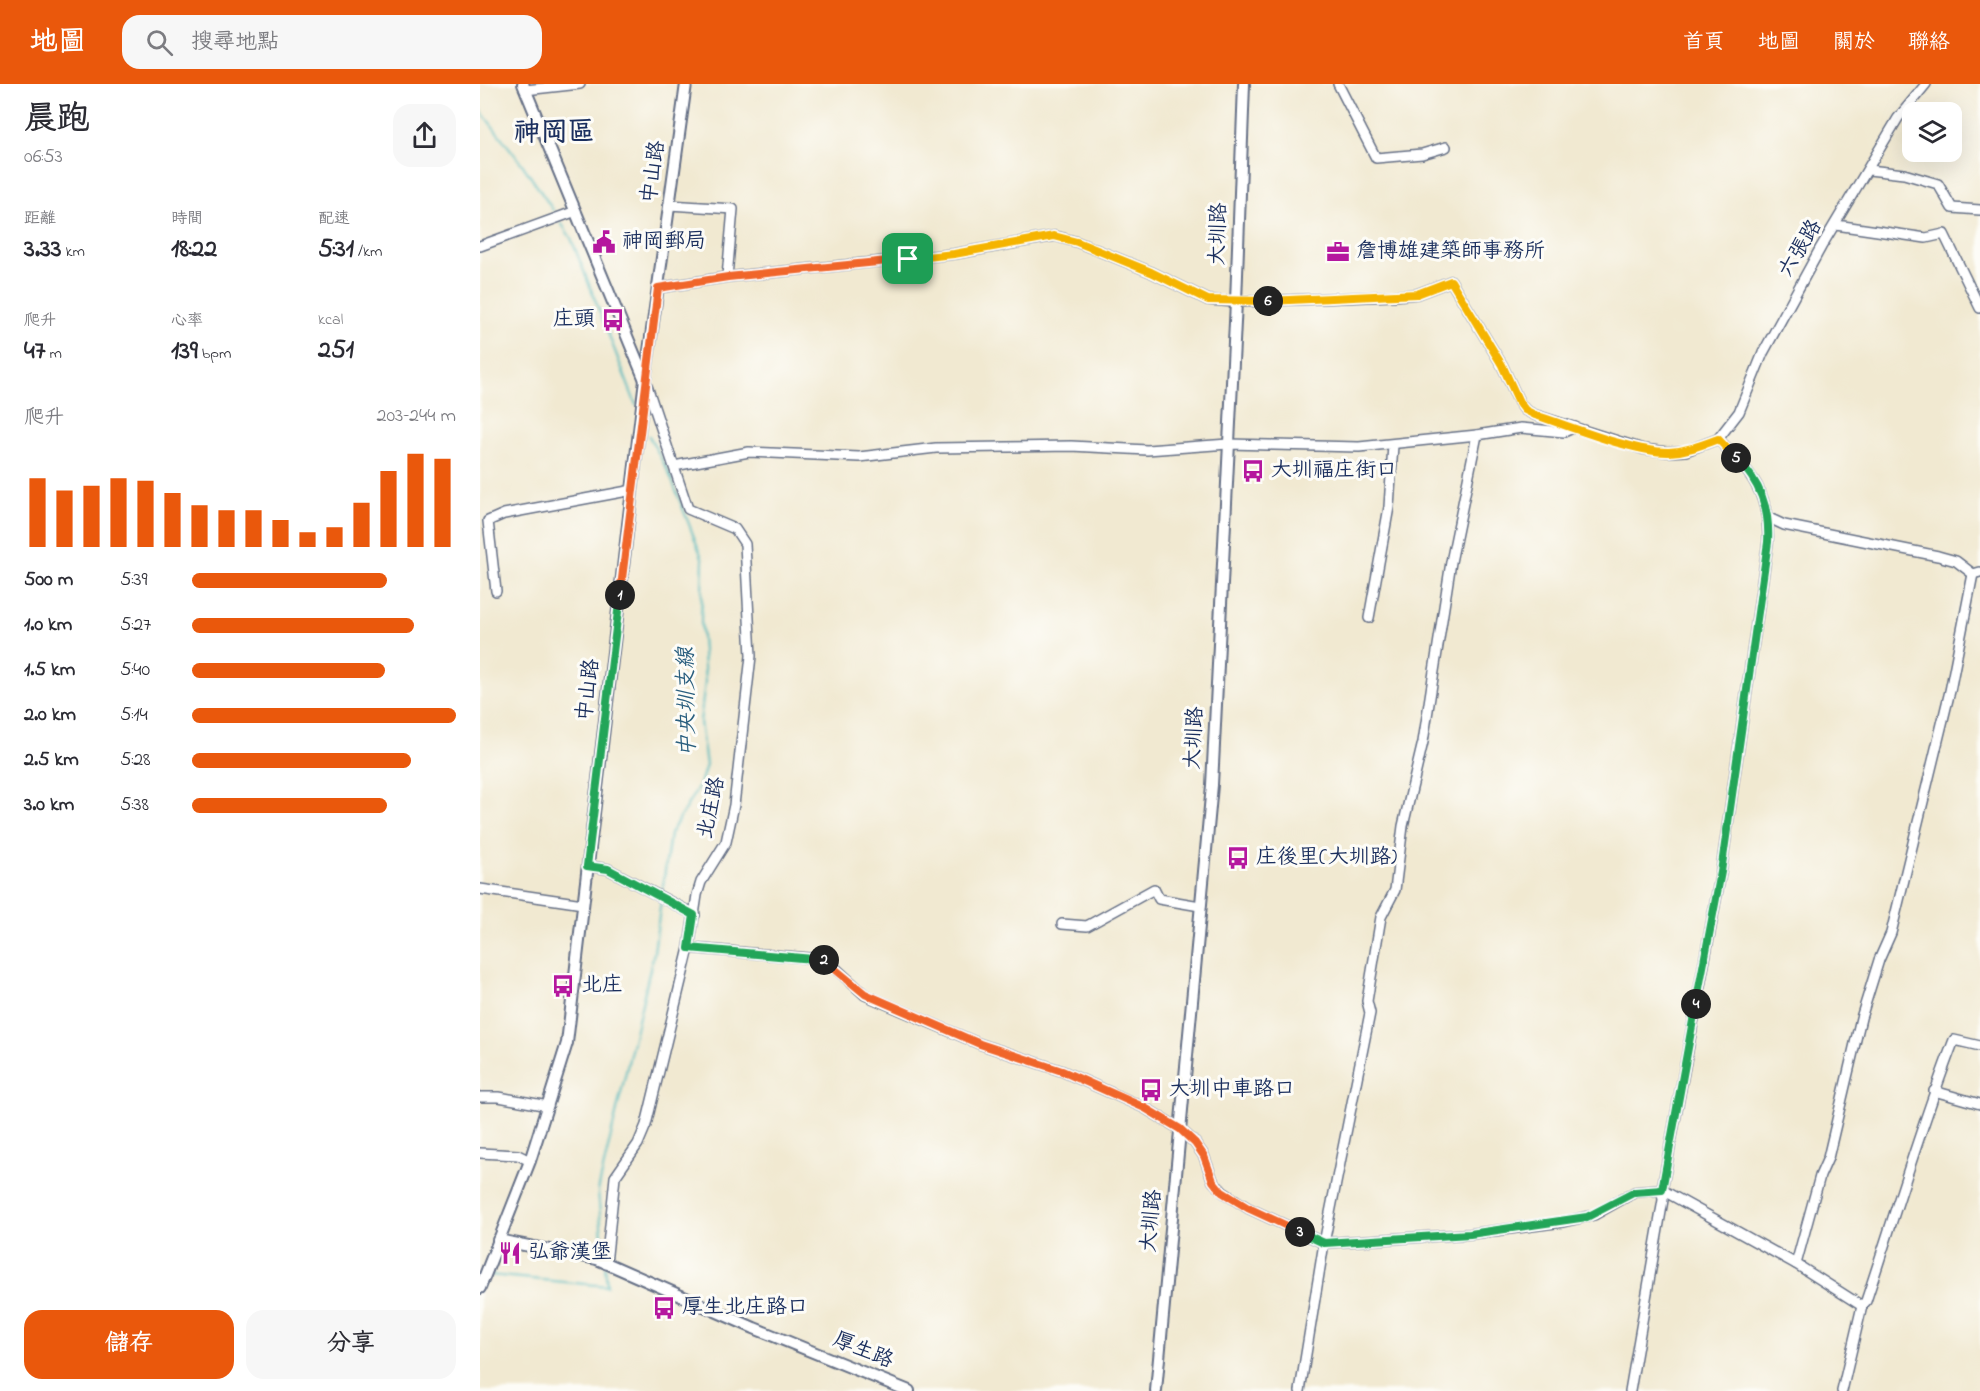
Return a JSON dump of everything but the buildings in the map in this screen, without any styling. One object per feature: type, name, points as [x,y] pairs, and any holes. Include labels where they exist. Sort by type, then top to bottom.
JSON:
[{"type":"street","points":[[580,84],[524,87],[645,380]]},
{"type":"street","name":"中山路","points":[[482,1284],[530,1161],[567,1043],[645,380],[686,84]]},
{"type":"street","name":"大圳路","points":[[1156,1391],[1212,784],[1236,302],[1244,84]]},
{"type":"street","points":[[1338,84],[1376,158],[1422,154],[1446,147]]},
{"type":"street","name":"六張路","points":[[1718,439],[1739,412],[1763,353],[1898,118],[1926,84]]},
{"type":"street","points":[[1869,170],[1904,174],[1938,184],[1952,208],[1980,210]]},
{"type":"street","points":[[669,205],[733,209],[728,277]]},
{"type":"street","points":[[480,246],[576,211]]},
{"type":"street","points":[[1836,225],[1926,238],[1944,234],[1980,308]]},
{"type":"street","points":[[658,288],[728,277],[954,254],[1054,236],[1077,242],[1151,272],[1208,300],[1236,302],[1417,294],[1451,281],[1502,365],[1525,410],[1643,448],[1667,452],[1686,450],[1718,439],[1752,474],[1769,518],[1768,542],[1721,872],[1662,1190],[1663,1200],[1630,1391]]},
{"type":"street","name":"北庄路","points":[[606,1264],[615,1177],[638,1144],[646,1125],[689,948],[701,882],[726,842],[734,806],[751,656],[745,544],[741,534],[735,529],[688,509],[645,380]]},
{"type":"street","points":[[674,466],[749,452],[859,457],[936,448],[1071,446],[1147,450],[1228,444],[1314,447],[1393,444],[1521,428],[1564,432],[1575,427]]},
{"type":"street","points":[[1300,1391],[1324,1243],[1370,1013],[1367,1001],[1381,917],[1395,890],[1403,826],[1425,730],[1451,562],[1477,435]]},
{"type":"street","points":[[1369,618],[1389,507],[1393,444]]},
{"type":"street","points":[[496,591],[488,520],[504,514],[633,490]]},
{"type":"street","points":[[1769,518],[1784,525],[1938,556],[1956,561],[1976,573],[1950,691],[1891,933],[1879,960],[1861,1018],[1828,1158],[1820,1176],[1796,1264]]},
{"type":"street","points":[[587,866],[608,869],[694,915]]},
{"type":"street","points":[[480,889],[583,904]]},
{"type":"street","points":[[1062,924],[1087,926],[1154,889],[1159,899],[1200,906]]},
{"type":"street","points":[[689,948],[821,959],[832,965],[865,994],[980,1044],[1062,1071],[1145,1108],[1180,1129],[1199,1147],[1213,1181],[1222,1192],[1248,1208],[1324,1243],[1470,1234],[1563,1222],[1594,1215],[1635,1192],[1662,1190],[1796,1264],[1862,1306]]},
{"type":"street","points":[[1842,1391],[1862,1306],[1866,1301],[1899,1204],[1934,1090],[1954,1040],[1980,1046]]},
{"type":"street","points":[[1934,1090],[1980,1104]]},
{"type":"street","points":[[480,1097],[499,1097],[548,1106]]},
{"type":"street","points":[[480,1153],[518,1155],[530,1161]]},
{"type":"street","name":"厚生路","points":[[498,1240],[597,1259],[909,1391]]},
{"type":"waterway","name":"中央圳支線","points":[[480,110],[522,164],[553,210]]},
{"type":"waterway","name":"中央圳支線","points":[[561,223],[571,238],[636,405]]},
{"type":"waterway","name":"中央圳支線","points":[[649,436],[669,473],[703,560],[701,621],[705,682],[700,722],[706,765],[700,784],[670,834],[662,893]]},
{"type":"waterway","name":"中央圳支線","points":[[603,1248],[598,1191],[654,952],[661,901]]},
{"type":"waterway","points":[[489,1275],[607,1286],[605,1266]]},
{"type":"place","name":"神岡郵局","points":[[604,242]]},
{"type":"place","name":"詹博雄建築師事務所","points":[[1338,252]]},
{"type":"place","name":"庄頭","points":[[613,320]]},
{"type":"place","name":"大圳福庄街口","points":[[1253,471]]},
{"type":"place","name":"庄後里(大圳路)","points":[[1238,858]]},
{"type":"place","name":"北庄","points":[[563,986]]},
{"type":"place","name":"大圳中車路口","points":[[1151,1090]]},
{"type":"place","name":"弘爺漢堡","points":[[510,1253]]},
{"type":"place","name":"厚生北庄路口","points":[[664,1308]]},
{"type":"district","name":"神岡區","points":[[554,133]]},
{"type":"route","points":[[1054,236],[1077,242],[1151,272],[1208,300],[1236,302],[1417,294],[1451,281],[1502,365],[1525,410],[1643,448],[1667,452],[1686,450],[1718,439],[1752,474],[1769,518],[1768,542],[1721,872],[1662,1190],[1649,1189],[1635,1192],[1594,1215],[1563,1222],[1470,1234],[1324,1243],[1248,1208],[1222,1192],[1213,1181],[1199,1147],[1180,1129],[1145,1108],[1062,1071],[1003,1053],[865,994],[855,988],[832,965],[821,959],[689,948],[694,915],[608,869],[587,866],[658,288],[728,277],[908,259],[954,254],[1054,236]]}]
